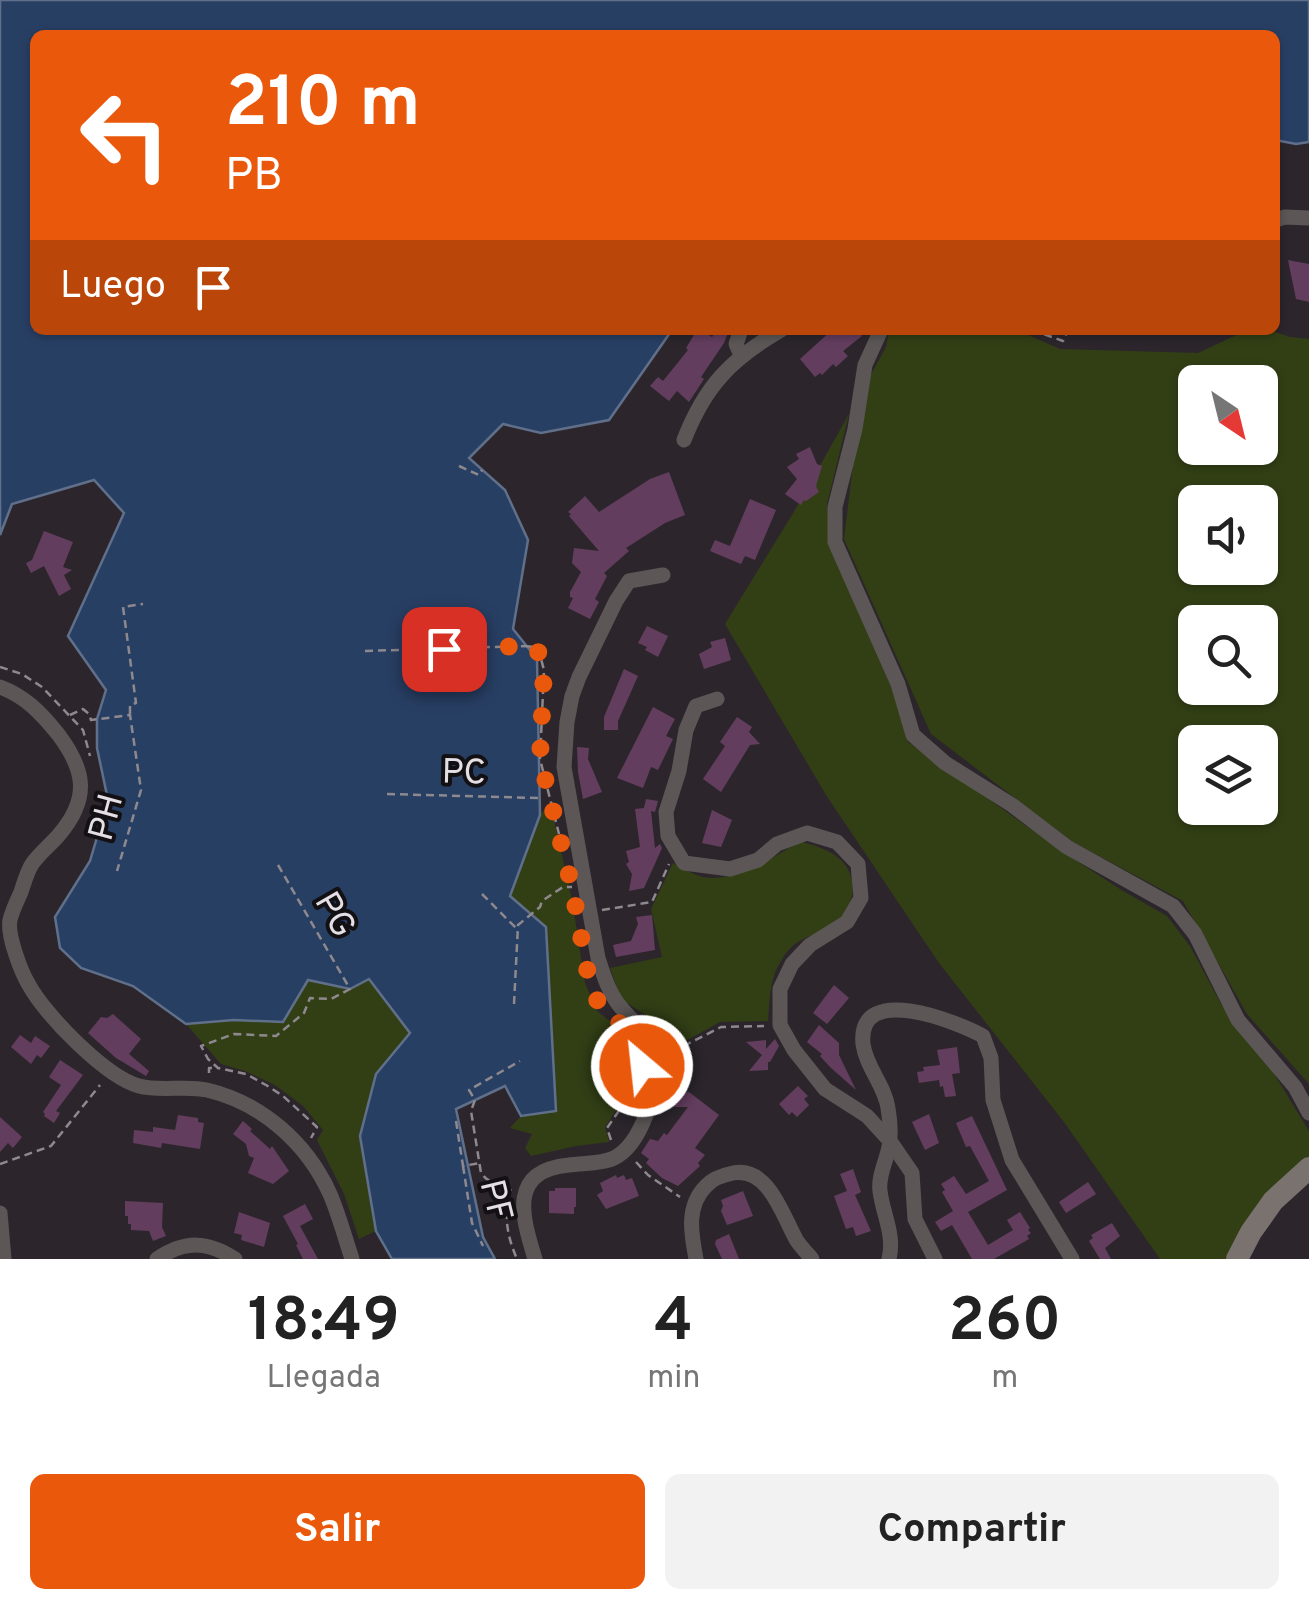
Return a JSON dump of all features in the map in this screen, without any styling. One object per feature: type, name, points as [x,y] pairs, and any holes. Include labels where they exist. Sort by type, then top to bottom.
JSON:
[{"type":"main road","points":[[1237,1259],[1273,1200],[1309,1168]]},
{"type":"street","points":[[1280,219],[1309,218]]},
{"type":"street","points":[[740,335],[736,344],[741,356]]},
{"type":"street","points":[[684,440],[711,386],[732,362],[773,335]]},
{"type":"street","points":[[879,335],[866,365],[856,430],[834,507],[836,542],[898,684],[913,735],[945,763],[1067,847],[1173,906],[1194,934],[1238,1020],[1295,1087],[1309,1113]]},
{"type":"street","points":[[536,1259],[523,1212],[525,1191],[533,1177],[550,1167],[614,1158],[618,1147],[630,1146],[656,1094],[660,1068],[655,1046],[618,1003],[598,958],[564,767],[572,696],[616,602],[630,580],[662,575]]},
{"type":"street","points":[[0,687],[14,692],[44,716],[68,748],[82,788],[62,832],[31,865],[9,923],[22,972],[35,997],[110,1072],[126,1082],[165,1090],[202,1088],[232,1097],[282,1128],[325,1184],[352,1259]]},
{"type":"street","points":[[717,699],[696,706],[686,730],[666,812],[668,836],[684,863],[730,869],[758,860],[777,844],[807,833],[838,842],[858,864],[861,898],[847,922],[810,945],[792,964],[780,989],[780,1025],[825,1089],[867,1116],[912,1172],[915,1218],[935,1259]]},
{"type":"street","points":[[889,1259],[892,1245],[880,1190],[890,1141],[888,1103],[863,1048],[863,1030],[881,1012],[904,1009],[939,1016],[983,1036],[991,1058],[993,1100],[1012,1160],[1072,1259]]},
{"type":"street","points":[[696,1259],[691,1234],[696,1196],[711,1181],[744,1171],[759,1178],[770,1192],[800,1246],[812,1259]]},
{"type":"street","points":[[0,1213],[4,1259]]},
{"type":"street","points":[[156,1259],[168,1251],[202,1244],[217,1247],[235,1259]]},
{"type":"path","points":[[458,466],[479,475],[482,470]]},
{"type":"path","name":"PH","points":[[116,871],[140,790],[130,716],[130,705],[136,703],[123,607],[143,604]]},
{"type":"path","points":[[365,651],[535,647],[544,670],[540,758],[560,835],[574,830]]},
{"type":"path","points":[[0,667],[22,674],[42,687],[70,715],[82,730],[91,762]]},
{"type":"path","points":[[70,715],[83,709],[91,720],[130,716]]},
{"type":"path","name":"PC","points":[[387,794],[550,796]]},
{"type":"path","points":[[591,912],[652,902],[676,849]]},
{"type":"path","name":"PG","points":[[218,1068],[200,1046],[234,1034],[276,1036],[304,1013],[310,998],[331,999],[350,989],[278,865]]},
{"type":"path","points":[[514,1004],[518,926],[540,907],[542,900],[563,886],[572,887]]},
{"type":"path","points":[[482,894],[518,930]]},
{"type":"path","points":[[658,1059],[721,1027],[780,1025]]},
{"type":"path","points":[[626,1029],[628,1042],[642,1066],[634,1089],[607,1128],[618,1147],[648,1175],[694,1204]]},
{"type":"path","points":[[460,1093],[520,1061]]},
{"type":"path","points":[[209,1077],[208,1068],[246,1074],[282,1096],[317,1126],[311,1138]]},
{"type":"path","points":[[0,1164],[51,1146],[110,1072]]},
{"type":"path","points":[[469,1090],[475,1100],[471,1111],[481,1173],[510,1191]]},
{"type":"path","name":"PF","points":[[456,1120],[472,1223],[483,1246]]},
{"type":"path","points":[[465,1165],[480,1162]]},
{"type":"path","points":[[515,1180],[506,1213],[508,1237],[516,1259]]},
{"type":"green space","points":[[1280,334],[1309,339],[1309,1084],[1247,1014],[1183,901],[1073,842],[931,734],[844,539],[862,391],[886,347],[888,335],[1028,335],[1060,349],[1198,353],[1236,335]]},
{"type":"green space","points":[[849,414],[827,504],[831,543],[893,692],[908,742],[1063,852],[1167,916],[1190,946],[1221,1004],[1271,1069],[1309,1131],[1309,1157],[1262,1202],[1232,1259],[1160,1259],[1064,1122],[939,963],[826,795],[725,624]]},
{"type":"green space","points":[[550,803],[572,900],[585,983],[597,1011],[622,1031],[637,1067],[632,1086],[605,1127],[609,1142],[531,1156],[525,1148],[532,1134],[510,1128],[521,1116],[555,1111],[510,896],[540,815]]},
{"type":"green space","points":[[799,841],[830,852],[845,865],[850,873],[852,896],[845,914],[837,923],[787,952],[774,975],[768,1021],[720,1022],[673,1048],[659,1024],[621,999],[610,968],[662,957],[651,909],[673,863],[703,877],[728,876],[766,861]]},
{"type":"green space","points":[[369,978],[410,1033],[376,1074],[360,1136],[376,1231],[359,1239],[344,1194],[317,1140],[323,1130],[303,1106],[275,1085],[221,1064],[186,1024],[234,1020],[283,1022],[308,980],[350,989]]},
{"type":"water","points":[[0,0],[1309,0],[1309,142],[1296,144],[1280,141],[1280,30],[30,30],[30,335],[668,335],[609,420],[541,433],[503,424],[469,458],[505,490],[528,540],[513,629],[537,659],[540,815],[510,896],[546,927],[556,1111],[521,1116],[505,1086],[456,1109],[483,1237],[495,1259],[392,1259],[376,1231],[360,1136],[376,1074],[410,1033],[369,979],[350,989],[308,980],[283,1022],[234,1020],[186,1024],[133,986],[81,968],[60,948],[55,917],[90,861],[108,800],[97,748],[97,719],[106,690],[68,636],[124,513],[94,480],[12,504],[0,535]]},
{"type":"building","points":[[1288,260],[1309,264],[1309,302],[1296,299]]},
{"type":"building","points":[[694,335],[727,335],[689,402],[677,391],[669,401],[650,386],[658,377],[663,381]]},
{"type":"building","points":[[826,335],[862,336],[843,351],[848,356],[822,375],[815,377],[800,359]]},
{"type":"building","points":[[810,447],[817,464],[822,466],[816,486],[819,492],[801,505],[785,494],[797,479],[787,467],[799,459],[796,454]]},
{"type":"building","points":[[669,472],[685,515],[626,548],[629,551],[604,573],[607,576],[590,619],[568,608],[573,598],[570,592],[581,572],[572,563],[574,548],[599,551],[568,512],[585,496],[599,512],[650,479]]},
{"type":"building","points":[[750,499],[776,510],[755,560],[745,556],[741,564],[710,551],[715,540],[730,546]]},
{"type":"building","points":[[44,531],[73,542],[63,567],[72,570],[64,575],[71,589],[59,596],[44,566],[31,573],[26,563],[32,560]]},
{"type":"building","points":[[647,626],[668,636],[658,657],[638,643]]},
{"type":"building","points":[[725,638],[731,660],[704,669],[699,654],[712,647],[710,642]]},
{"type":"building","points":[[624,669],[638,676],[618,721],[618,730],[604,730],[604,717]]},
{"type":"building","points":[[653,707],[675,719],[666,736],[673,739],[658,770],[651,767],[643,788],[617,778]]},
{"type":"building","points":[[737,717],[752,727],[749,732],[760,744],[750,745],[721,792],[703,779],[725,746],[720,742]]},
{"type":"building","points":[[577,747],[589,748],[588,759],[602,792],[583,799],[578,772]]},
{"type":"building","points":[[646,799],[658,801],[655,812],[651,811],[655,848],[660,844],[662,848],[644,888],[629,891],[632,874],[626,864],[626,851],[640,847],[635,809],[644,808]]},
{"type":"building","points":[[712,810],[732,820],[721,847],[702,843]]},
{"type":"building","points":[[652,915],[655,950],[616,957],[613,945],[631,941],[638,924],[636,917]]},
{"type":"building","points":[[834,985],[849,998],[827,1024],[813,1013]]},
{"type":"building","points":[[113,1014],[141,1039],[129,1054],[149,1071],[146,1076],[116,1058],[88,1033],[101,1017]]},
{"type":"building","points":[[819,1025],[839,1043],[839,1055],[856,1090],[807,1042]]},
{"type":"building","points":[[20,1035],[31,1043],[35,1036],[50,1046],[31,1064],[11,1047]]},
{"type":"building","points":[[775,1039],[779,1046],[768,1062],[768,1070],[749,1071],[762,1055],[746,1042],[766,1040],[766,1049]]},
{"type":"building","points":[[957,1047],[960,1073],[952,1074],[956,1096],[945,1097],[939,1080],[919,1083],[917,1072],[924,1071],[923,1067],[940,1065],[937,1050]]},
{"type":"building","points":[[60,1060],[83,1075],[56,1111],[60,1113],[54,1123],[43,1112],[61,1085],[49,1077]]},
{"type":"building","points":[[798,1086],[808,1096],[804,1099],[809,1105],[797,1117],[792,1112],[789,1115],[779,1104]]},
{"type":"building","points":[[689,1092],[719,1115],[695,1148],[705,1155],[698,1163],[700,1166],[678,1186],[662,1178],[641,1153],[650,1139],[658,1141],[664,1133],[667,1135],[688,1107],[669,1107],[676,1094]]},
{"type":"building","points":[[929,1114],[939,1143],[925,1150],[912,1122]]},
{"type":"building","points":[[178,1115],[198,1118],[198,1122],[204,1123],[200,1149],[133,1143],[134,1130],[175,1130]]},
{"type":"building","points":[[972,1116],[1007,1190],[968,1212],[988,1245],[1013,1230],[1007,1220],[1020,1212],[1031,1233],[1029,1239],[994,1259],[972,1259],[952,1225],[941,1231],[935,1222],[953,1211],[941,1184],[954,1176],[966,1194],[989,1181],[970,1146],[966,1147],[956,1123]]},
{"type":"building","points":[[0,1117],[22,1137],[13,1148],[8,1143],[0,1152]]},
{"type":"building","points":[[243,1121],[270,1149],[272,1146],[289,1171],[273,1184],[248,1173],[254,1158],[249,1156],[246,1144],[233,1134]]},
{"type":"building","points":[[853,1169],[861,1192],[855,1195],[871,1231],[856,1236],[853,1227],[846,1229],[834,1196],[847,1191],[840,1174]]},
{"type":"building","points":[[624,1175],[626,1180],[632,1178],[639,1196],[606,1209],[597,1195],[603,1191],[600,1183]]},
{"type":"building","points":[[1088,1182],[1096,1194],[1066,1213],[1059,1202]]},
{"type":"building","points":[[576,1188],[574,1214],[549,1213],[549,1191]]},
{"type":"building","points":[[743,1191],[753,1216],[727,1225],[721,1200]]},
{"type":"building","points":[[125,1201],[163,1203],[162,1227],[166,1236],[153,1241],[149,1231],[131,1230],[125,1216]]},
{"type":"building","points":[[305,1204],[313,1219],[300,1226],[318,1259],[303,1259],[283,1216]]},
{"type":"building","points":[[239,1212],[270,1223],[264,1247],[241,1240],[242,1235],[234,1233]]},
{"type":"building","points":[[1112,1223],[1120,1236],[1105,1248],[1111,1259],[1100,1259],[1089,1241],[1091,1235]]},
{"type":"building","points":[[729,1234],[739,1259],[722,1259],[715,1244]]},
{"type":"route","points":[[444,649],[524,646],[535,647],[540,655],[544,670],[540,758],[572,887],[590,985],[601,1008],[626,1029],[628,1042],[642,1066]]}]
